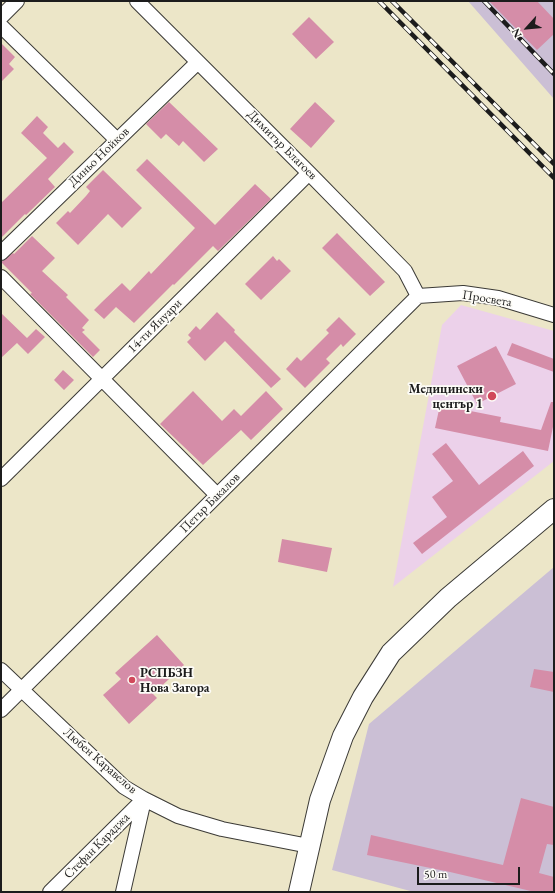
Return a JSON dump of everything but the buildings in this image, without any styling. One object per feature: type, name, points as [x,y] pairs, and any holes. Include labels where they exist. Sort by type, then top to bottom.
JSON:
[{"type":"main road","points":[[299,892],[320,800],[342,736],[362,697],[391,653],[448,598],[548,514]]},
{"type":"street","points":[[1,17],[17,1]]},
{"type":"street","name":"Димитър Благоев","points":[[137,1],[405,271],[418,296]]},
{"type":"street","points":[[1,26],[117,140]]},
{"type":"street","name":"Диньо Нойков","points":[[1,253],[198,62]]},
{"type":"street","name":"14-ти Януари","points":[[1,479],[309,173]]},
{"type":"street","points":[[1,277],[217,495]]},
{"type":"street","name":"Просвета","points":[[418,296],[463,293],[498,298],[554,315]]},
{"type":"street","name":"Петър Бакалов","points":[[1,710],[418,296]]},
{"type":"street","name":"Любен Каравелов","points":[[1,670],[124,786],[144,799],[178,816],[215,827],[309,846]]},
{"type":"street","points":[[122,892],[144,799]]},
{"type":"street","name":"Стефан Караджа","points":[[50,892],[144,799]]},
{"type":"shaded area","points":[[468,1],[554,1],[554,99]]},
{"type":"shaded area","name":"Медицински център 1","points":[[461,305],[554,331],[554,461],[393,587],[442,325]]},
{"type":"shaded area","points":[[554,567],[554,892],[414,892],[332,870],[369,724]]},
{"type":"railway","points":[[379,1],[554,178]]},
{"type":"railway","points":[[392,1],[554,164]]},
{"type":"railway","points":[[484,1],[554,74]]},
{"type":"place","name":"Медицински център 1","points":[[492,396]]},
{"type":"place","name":"РСПБЗН Нова Загора","points":[[132,680]]}]
